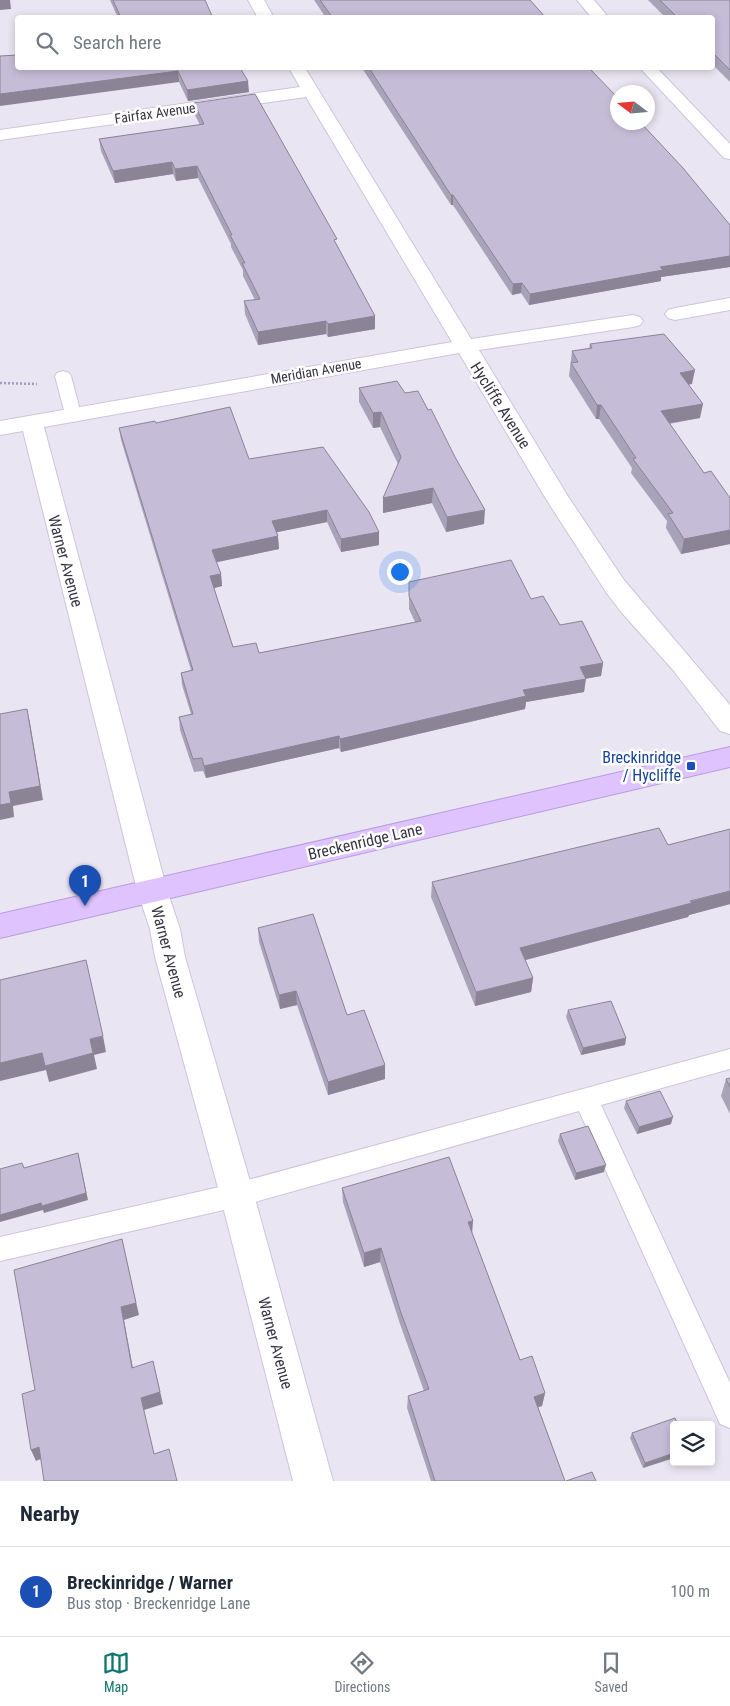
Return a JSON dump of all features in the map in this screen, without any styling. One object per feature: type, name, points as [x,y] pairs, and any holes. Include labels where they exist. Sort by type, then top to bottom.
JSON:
[{"type":"main road","name":"Breckenridge Lane","points":[[0,926],[730,757]]},
{"type":"street","points":[[256,0],[264,15]]},
{"type":"street","points":[[585,0],[598,15]]},
{"type":"street","name":"Hycliffe Avenue","points":[[297,70],[558,499],[631,607],[682,664],[730,724]]},
{"type":"street","points":[[650,70],[730,154]]},
{"type":"street","name":"Fairfax Avenue","points":[[0,135],[311,91]]},
{"type":"street","points":[[675,314],[730,304]]},
{"type":"street","name":"Meridian Avenue","points":[[0,428],[464,346],[633,321]]},
{"type":"street","name":"Warner Avenue","points":[[32,422],[152,890],[165,929],[170,957],[237,1195],[313,1481]]},
{"type":"lane","points":[[63,376],[73,414]]},
{"type":"lane","points":[[0,1249],[237,1195],[730,1059]]},
{"type":"lane","points":[[586,1099],[730,1414]]},
{"type":"building","points":[[113,0],[205,0],[212,15],[120,15]]},
{"type":"building","points":[[320,0],[530,0],[543,15],[331,15]]},
{"type":"building","points":[[660,0],[730,0],[730,70],[715,55],[715,15],[675,15]]},
{"type":"building","points":[[15,55],[15,70],[241,70],[248,81],[187,90],[178,71],[0,94],[0,56]]},
{"type":"building","points":[[370,70],[591,70],[610,90],[610,130],[647,130],[683,168],[730,225],[730,256],[660,267],[663,270],[530,294],[522,283],[513,284],[453,195],[451,195]]},
{"type":"building","points":[[255,94],[337,239],[334,240],[375,316],[328,324],[326,321],[258,332],[244,301],[260,299],[242,263],[245,263],[230,235],[232,235],[197,166],[175,169],[172,162],[113,171],[99,139],[204,124],[194,103]]},
{"type":"building","points":[[664,334],[695,370],[680,373],[703,404],[661,411],[704,473],[711,471],[730,498],[730,530],[684,539],[668,514],[673,513],[633,459],[636,458],[601,405],[597,405],[571,363],[578,362],[572,351],[592,348],[590,344]]},
{"type":"building","points":[[397,381],[405,393],[418,391],[428,410],[431,409],[485,510],[447,517],[433,488],[383,498],[401,457],[381,412],[373,413],[359,388]]},
{"type":"building","points":[[230,407],[249,459],[323,447],[369,512],[379,532],[341,539],[327,510],[272,521],[278,536],[212,550],[221,574],[210,576],[233,647],[256,643],[259,653],[421,621],[409,596],[409,582],[511,560],[531,599],[543,596],[560,625],[582,621],[603,663],[580,667],[586,679],[523,690],[526,696],[340,739],[339,736],[204,766],[202,758],[193,759],[179,717],[193,714],[181,673],[193,670],[119,428],[155,421],[156,423]]},
{"type":"building","points":[[27,709],[40,786],[9,792],[11,803],[0,805],[0,714]]},
{"type":"building","points":[[659,828],[668,845],[730,829],[730,891],[690,901],[692,903],[520,948],[533,978],[476,992],[432,882]]},
{"type":"building","points":[[313,914],[347,1015],[364,1010],[385,1065],[328,1082],[296,991],[279,995],[258,928]]},
{"type":"building","points":[[86,960],[103,1036],[90,1039],[93,1053],[45,1066],[42,1053],[0,1063],[0,980]]},
{"type":"building","points":[[611,1001],[626,1038],[583,1048],[568,1010]]},
{"type":"building","points":[[730,1078],[730,1087],[726,1079]]},
{"type":"building","points":[[660,1091],[673,1117],[639,1127],[626,1101]]},
{"type":"building","points":[[588,1126],[606,1165],[576,1173],[560,1134]]},
{"type":"building","points":[[78,1153],[86,1193],[42,1206],[41,1203],[0,1215],[0,1169],[22,1163],[24,1168]]},
{"type":"building","points":[[449,1157],[473,1221],[468,1222],[520,1360],[532,1356],[545,1393],[534,1397],[565,1481],[435,1481],[408,1396],[429,1389],[400,1310],[381,1248],[364,1253],[342,1188]]},
{"type":"building","points":[[122,1239],[136,1303],[121,1307],[132,1368],[153,1361],[160,1392],[141,1398],[154,1454],[169,1449],[177,1481],[44,1481],[39,1447],[31,1450],[22,1394],[35,1390],[14,1270]]},
{"type":"building","points":[[675,1418],[676,1421],[670,1421],[670,1454],[645,1463],[632,1433]]},
{"type":"building","points":[[592,1472],[596,1481],[566,1481]]},
{"type":"place","name":"Breckinridge / Hycliffe","points":[[691,766]]},
{"type":"place","name":"Breckinridge / Warner","points":[[85,906]]}]
